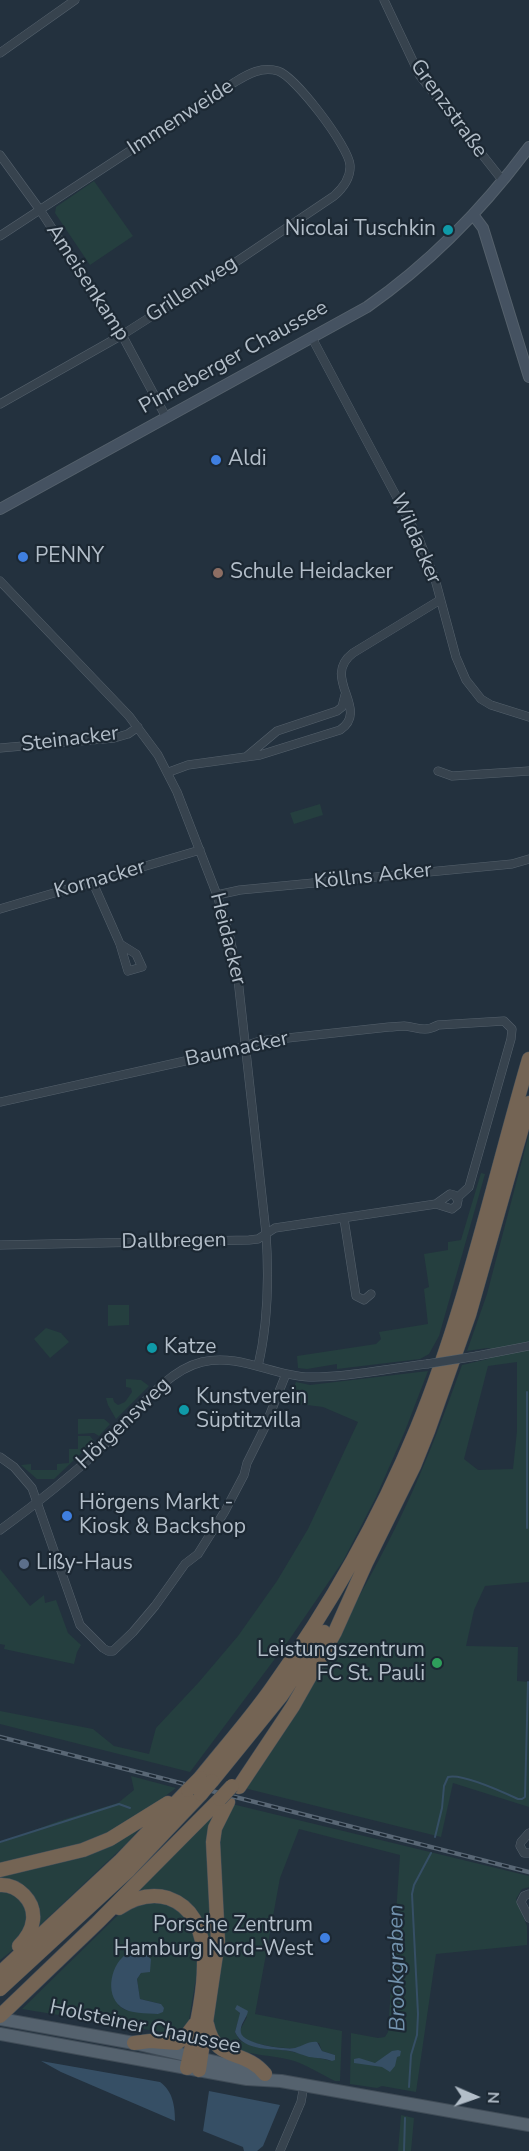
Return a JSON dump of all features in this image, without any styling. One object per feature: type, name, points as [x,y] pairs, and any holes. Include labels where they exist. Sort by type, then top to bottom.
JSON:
[{"type":"highway","points":[[206,1779],[303,1643],[356,1556],[385,1501],[418,1426],[448,1341],[529,1059]]},
{"type":"highway","points":[[0,2017],[224,1801],[293,1706],[335,1632],[414,1466],[451,1370],[472,1305],[529,1103]]},
{"type":"highway","points":[[0,1989],[129,1870],[194,1792],[281,1696],[318,1642],[366,1563]]},
{"type":"highway","points":[[0,1870],[83,1850],[110,1839],[194,1792]]},
{"type":"highway","points":[[0,1971],[194,1792]]},
{"type":"highway","points":[[194,2063],[218,1941],[213,1842],[224,1801]]},
{"type":"highway","points":[[0,1885],[15,1888],[22,1893],[32,1905],[34,1919],[25,1940],[0,1971]]},
{"type":"highway","points":[[98,1922],[125,1904],[144,1896],[163,1897],[180,1904],[188,1911],[195,1918],[203,1942],[201,2021],[220,2049],[249,2060],[265,2074]]},
{"type":"highway","points":[[134,2043],[150,2041],[177,2043],[201,2021]]},
{"type":"main road","name":"Pinneberger Chaussee","points":[[0,509],[367,307],[434,254],[472,217],[529,147]]},
{"type":"main road","points":[[472,217],[483,228],[529,377]]},
{"type":"main road","name":"Holsteiner Chaussee","points":[[0,2017],[134,2043],[247,2079],[280,2081],[529,2125]]},
{"type":"main road","name":"Holsteiner Chaussee","points":[[0,2034],[265,2074],[280,2081]]},
{"type":"street","points":[[0,53],[75,0]]},
{"type":"street","name":"Grenzstraße","points":[[384,0],[420,76],[503,181]]},
{"type":"street","name":"Immenweide","points":[[0,236],[234,82],[257,71],[272,70],[290,78],[346,149]]},
{"type":"street","name":"Grillenweg","points":[[0,404],[122,335],[334,196],[346,183],[349,175],[350,166],[346,149]]},
{"type":"street","name":"Ameisenkamp","points":[[0,155],[40,210],[122,335],[166,417]]},
{"type":"street","name":"Wildacker","points":[[312,339],[418,539],[435,579],[458,663],[466,680],[473,690],[491,705],[529,717]]},
{"type":"street","name":"Heidacker","points":[[0,581],[138,727],[168,772],[217,895],[237,970],[266,1233],[268,1260],[266,1312],[258,1366]]},
{"type":"street","points":[[168,772],[188,765],[260,755],[340,730],[348,723],[350,715],[349,703],[340,674],[342,664],[347,658],[440,600]]},
{"type":"street","points":[[246,757],[277,731],[337,711],[342,707],[345,694]]},
{"type":"street","name":"Steinacker","points":[[0,748],[114,738],[128,734],[138,727]]},
{"type":"street","points":[[438,771],[452,776],[529,771]]},
{"type":"street","name":"Kornacker","points":[[0,909],[200,850]]},
{"type":"street","name":"Köllns Acker","points":[[217,895],[240,890],[512,864],[529,859]]},
{"type":"street","points":[[93,883],[120,945]]},
{"type":"street","name":"Baumacker","points":[[0,1102],[230,1051],[260,1041],[406,1026],[415,1030],[504,1020],[512,1029],[512,1039],[469,1187],[457,1198]]},
{"type":"street","name":"Dallbregen","points":[[0,1245],[249,1240],[258,1239],[275,1228],[436,1204],[452,1209],[457,1205],[457,1198],[448,1194],[436,1204]]},
{"type":"street","points":[[344,1219],[356,1296],[364,1300],[371,1294]]},
{"type":"street","name":"Hörgensweg","points":[[0,1530],[38,1503],[104,1445],[161,1387],[182,1370],[203,1362],[216,1360],[309,1377],[427,1364],[529,1346]]},
{"type":"street","points":[[0,1456],[28,1482],[38,1503],[80,1625],[103,1648],[108,1651],[115,1650],[155,1606],[185,1564],[198,1554],[225,1511],[244,1475],[247,1463],[264,1430],[286,1374]]},
{"type":"street","points":[[529,1833],[520,1846],[524,1853],[529,1853]]},
{"type":"street","points":[[529,1894],[524,1896],[521,1902],[529,1918]]},
{"type":"street","points":[[280,2151],[301,2102],[304,2085]]},
{"type":"green space","points":[[94,181],[133,236],[90,265],[55,213],[56,207]]},
{"type":"green space","points":[[320,804],[323,815],[294,824],[290,813]]},
{"type":"green space","points":[[529,1134],[529,1582],[485,1586],[474,1610],[466,1646],[518,1647],[517,1681],[529,1682],[529,1807],[453,1783],[441,1837],[244,1788],[327,1652],[385,1548],[419,1476],[462,1365],[488,1359],[496,1354],[495,1350],[487,1348],[467,1351],[487,1294]],"holes":[[[517,1362],[517,1431],[513,1469],[478,1470],[464,1459],[488,1366]]]},
{"type":"green space","points":[[481,1173],[485,1174],[439,1336],[429,1354],[420,1359],[337,1369],[337,1364],[307,1369],[298,1368],[297,1356],[376,1344],[381,1339],[379,1332],[428,1324],[424,1289],[429,1287],[424,1254],[448,1250],[448,1242],[461,1240]]},
{"type":"green space","points":[[108,1305],[129,1305],[129,1325],[108,1326]]},
{"type":"green space","points":[[46,1328],[61,1333],[69,1342],[50,1358],[34,1339]]},
{"type":"green space","points":[[428,1371],[376,1497],[343,1561],[289,1640],[190,1772],[0,1724],[0,1711],[93,1729],[114,1746],[149,1754],[156,1728],[238,1636],[277,1581],[308,1529],[358,1422],[323,1407],[299,1404],[289,1400],[296,1382],[310,1385]]},
{"type":"green space","points":[[126,1379],[141,1380],[149,1386],[116,1419],[106,1398],[113,1398],[118,1405],[125,1402],[132,1392],[131,1388],[126,1387]]},
{"type":"green space","points":[[78,1419],[104,1419],[110,1424],[99,1436],[94,1433],[78,1434]]},
{"type":"green space","points":[[78,1436],[90,1436],[94,1441],[54,1479],[37,1479],[21,1465],[31,1464],[31,1470],[57,1470],[57,1464],[69,1463],[69,1449],[78,1449]]},
{"type":"green space","points":[[0,1569],[30,1606],[44,1595],[45,1603],[56,1600],[68,1633],[81,1645],[74,1664],[4,1649],[5,1645],[0,1644]]},
{"type":"green space","points":[[131,1776],[176,1788],[133,1820],[75,1849],[0,1865],[0,1843],[59,1821],[118,1803],[134,1790]]},
{"type":"green space","points":[[232,1804],[529,1876],[529,1887],[522,1889],[516,1899],[527,1926],[527,1945],[436,1954],[416,2092],[382,2086],[377,2088],[350,2084],[351,2033],[378,2038],[385,2037],[388,2032],[400,1855],[299,1829],[280,1878],[255,2014],[342,2031],[340,2081],[335,2081],[297,2062],[236,2049],[217,2037],[211,2026],[219,1831]],"holes":[[[239,2010],[247,2017],[240,2030],[242,2036],[248,2040],[267,2046],[287,2048],[319,2043],[322,2051],[335,2055],[335,2059],[332,2061],[289,2051],[257,2047],[240,2041],[235,2032],[240,2015]]]},
{"type":"green space","points":[[218,1809],[215,1930],[209,1979],[195,1912],[135,1893]]},
{"type":"green space","points":[[141,1827],[36,1929],[35,1907],[0,1881],[0,1875]]},
{"type":"green space","points":[[0,1890],[18,1898],[26,1912],[26,1920],[21,1938],[15,1947],[0,1960]]},
{"type":"green space","points":[[141,1902],[171,1904],[194,1925],[199,1960],[189,2020],[180,2035],[22,2009],[115,1918]],"holes":[[[151,1959],[137,1979],[140,1999],[161,2004],[158,2014],[125,2010],[118,2005]]]},
{"type":"green space","points":[[401,2115],[414,2118],[411,2151],[398,2151]]},
{"type":"water","points":[[142,1951],[151,1959],[150,1972],[141,1973],[137,1979],[140,1999],[161,2004],[164,2008],[163,2012],[158,2014],[138,2013],[121,2007],[111,1987],[114,1971],[122,1958],[128,1953]]},
{"type":"water","points":[[237,2005],[248,2011],[241,2033],[249,2040],[274,2047],[290,2048],[317,2042],[322,2051],[335,2055],[335,2060],[309,2057],[290,2051],[259,2048],[245,2043],[235,2032],[240,2013],[235,2009]]},
{"type":"water","points":[[392,2051],[401,2051],[400,2056],[397,2057],[395,2066],[390,2072],[382,2067],[354,2063],[354,2059],[359,2058],[375,2063]]},
{"type":"water","points":[[41,2061],[160,2082],[168,2090],[174,2105],[175,2121],[61,2072]]},
{"type":"water","points":[[209,2091],[280,2105],[263,2146],[257,2151],[244,2151],[243,2147],[203,2131]]},
{"type":"waterway","name":"Brookgraben","points":[[527,1392],[527,1528]]},
{"type":"waterway","name":"Brookgraben","points":[[435,1837],[442,1808],[444,1786],[448,1777],[472,1780],[518,1799],[525,1797],[528,1682]]},
{"type":"waterway","points":[[0,1842],[119,1804],[130,1808]]},
{"type":"waterway","name":"Brookgraben","points":[[409,2087],[411,2055],[417,2035],[418,2014],[412,1894],[414,1885],[431,1853]]},
{"type":"waterway","name":"Brookgraben","points":[[404,2151],[405,2118]]},
{"type":"railway","points":[[0,1737],[529,1872]]},
{"type":"place","name":"Nicolai Tuschkin","points":[[448,230]]},
{"type":"place","name":"Aldi","points":[[216,460]]},
{"type":"place","name":"PENNY","points":[[23,557]]},
{"type":"place","name":"Schule Heidacker","points":[[218,573]]},
{"type":"place","name":"Katze","points":[[152,1348]]},
{"type":"place","name":"Kunstverein Süptitzvilla","points":[[184,1410]]},
{"type":"place","name":"Hörgens Markt - Kiosk & Backshop","points":[[67,1516]]},
{"type":"place","name":"Lißy-Haus","points":[[24,1564]]},
{"type":"place","name":"Leistungszentrum FC St. Pauli","points":[[437,1663]]},
{"type":"place","name":"Porsche Zentrum Hamburg Nord-West","points":[[325,1938]]}]
